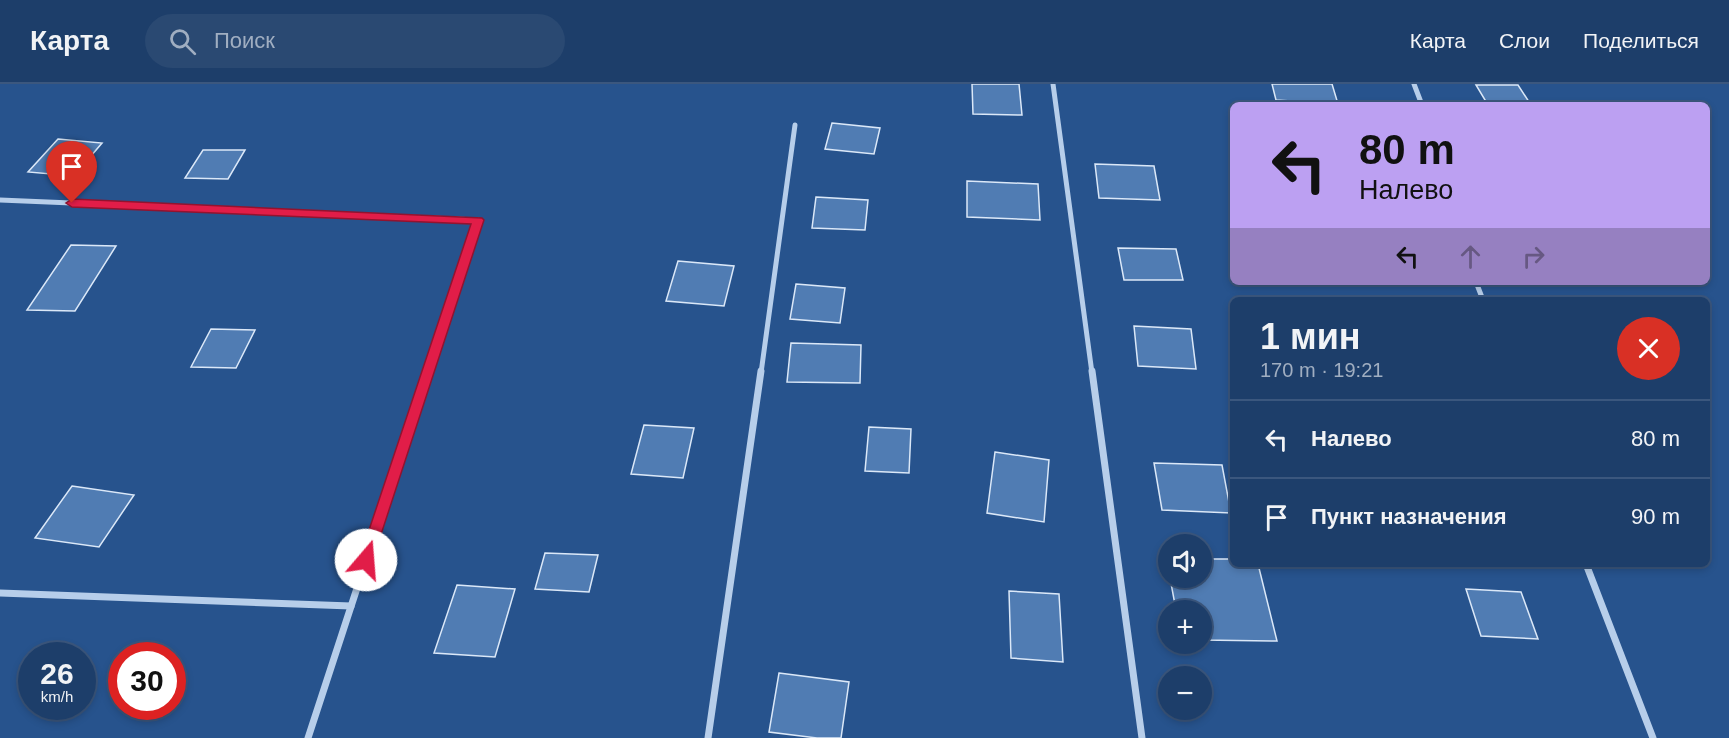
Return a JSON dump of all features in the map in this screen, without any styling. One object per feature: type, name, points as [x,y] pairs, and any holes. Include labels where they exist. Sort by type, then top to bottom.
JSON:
[{"type":"street","points":[[1053,84],[1142,738]]},
{"type":"street","points":[[1414,84],[1421,102]]},
{"type":"street","points":[[708,738],[792,167],[795,125]]},
{"type":"street","points":[[0,200],[478,220],[308,738]]},
{"type":"street","points":[[1587,567],[1653,738]]},
{"type":"street","points":[[0,593],[351,606]]},
{"type":"building","points":[[972,84],[1019,84],[1022,115],[973,114]]},
{"type":"building","points":[[1272,84],[1332,84],[1337,102],[1307,102],[1276,100]]},
{"type":"building","points":[[1476,85],[1518,85],[1529,102],[1486,102]]},
{"type":"building","points":[[832,123],[880,128],[874,154],[825,149]]},
{"type":"building","points":[[58,139],[102,143],[74,176],[28,172]]},
{"type":"building","points":[[203,150],[245,150],[228,179],[185,178]]},
{"type":"building","points":[[1095,164],[1154,166],[1160,200],[1099,198]]},
{"type":"building","points":[[967,181],[1038,184],[1040,220],[967,217]]},
{"type":"building","points":[[816,197],[868,200],[865,230],[812,228]]},
{"type":"building","points":[[71,245],[116,246],[75,311],[27,310]]},
{"type":"building","points":[[1118,248],[1176,249],[1183,280],[1124,280]]},
{"type":"building","points":[[678,261],[734,266],[724,306],[666,301]]},
{"type":"building","points":[[796,284],[845,288],[840,323],[790,319]]},
{"type":"building","points":[[1134,326],[1191,329],[1196,369],[1138,366]]},
{"type":"building","points":[[211,329],[255,330],[236,368],[191,367]]},
{"type":"building","points":[[791,343],[861,345],[860,383],[787,382]]},
{"type":"building","points":[[644,425],[694,428],[683,478],[631,474]]},
{"type":"building","points":[[869,427],[911,429],[909,473],[865,471]]},
{"type":"building","points":[[995,452],[1049,460],[1044,522],[987,513]]},
{"type":"building","points":[[1154,463],[1222,465],[1230,513],[1162,510]]},
{"type":"building","points":[[72,486],[134,495],[99,547],[35,538]]},
{"type":"building","points":[[545,553],[598,555],[589,592],[535,589]]},
{"type":"building","points":[[1212,559],[1230,559],[1230,567],[1259,567],[1277,641],[1212,640],[1212,600],[1174,600],[1172,588],[1212,588]]},
{"type":"building","points":[[457,585],[515,589],[495,657],[434,653]]},
{"type":"building","points":[[1466,589],[1521,592],[1538,639],[1481,636]]},
{"type":"building","points":[[1009,591],[1059,594],[1063,662],[1011,658]]},
{"type":"building","points":[[779,673],[849,682],[841,738],[817,738],[769,732]]},
{"type":"route","points":[[72,203],[478,220],[366,560]]}]
